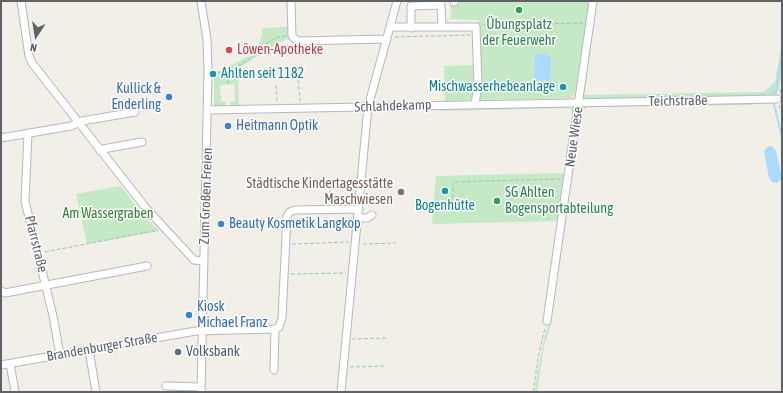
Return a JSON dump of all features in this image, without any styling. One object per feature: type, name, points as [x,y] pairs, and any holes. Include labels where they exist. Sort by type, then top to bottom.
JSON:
[{"type":"street","points":[[21,1],[30,59],[100,151],[164,229],[194,260],[204,261]]},
{"type":"street","name":"Zum Großen Freien","points":[[201,1],[208,47],[208,110],[201,389]]},
{"type":"street","points":[[291,1],[292,36],[298,41],[389,38]]},
{"type":"street","points":[[341,392],[368,107],[389,38],[390,27],[397,1]]},
{"type":"street","name":"Neue Wiese","points":[[547,321],[593,1]]},
{"type":"street","points":[[411,28],[411,6],[441,5],[442,27]]},
{"type":"street","points":[[390,27],[411,28],[476,26],[478,86],[475,104]]},
{"type":"street","name":"Teichstraße","points":[[578,103],[777,99]]},
{"type":"street","name":"Schlahdekamp","points":[[208,110],[578,103]]},
{"type":"street","points":[[1,138],[72,126],[79,122],[135,112]]},
{"type":"street","name":"Pfarrstraße","points":[[28,133],[25,202],[46,285],[60,355]]},
{"type":"street","points":[[100,151],[103,149],[142,142]]},
{"type":"street","points":[[274,370],[275,329],[279,327],[282,318],[287,216],[290,212],[295,210],[359,209]]},
{"type":"street","points":[[358,218],[368,218],[372,216]]},
{"type":"street","points":[[1,291],[5,293],[147,266]]},
{"type":"street","name":"Brandenburger Straße","points":[[1,366],[202,330],[275,329]]},
{"type":"street","points":[[88,350],[96,392]]},
{"type":"street","points":[[10,364],[15,392]]},
{"type":"street","points":[[166,386],[201,389]]},
{"type":"path","points":[[476,26],[574,23],[589,25]]},
{"type":"path","points":[[389,38],[477,35]]},
{"type":"path","points":[[213,72],[228,73],[256,55],[262,47],[270,41],[279,37],[292,36]]},
{"type":"path","points":[[297,68],[301,108]]},
{"type":"path","points":[[228,73],[228,84]]},
{"type":"path","points":[[276,85],[277,109]]},
{"type":"path","points":[[782,85],[777,99],[782,116]]},
{"type":"path","points":[[449,200],[453,200],[453,182],[563,179]]},
{"type":"path","points":[[310,186],[330,186],[330,206]]},
{"type":"path","points":[[37,253],[158,230]]},
{"type":"path","points":[[289,244],[352,242]]},
{"type":"path","points":[[358,244],[396,243]]},
{"type":"path","points":[[288,274],[349,273]]},
{"type":"path","points":[[533,392],[539,354],[547,321]]},
{"type":"path","points":[[349,339],[388,338]]},
{"type":"path","points":[[347,367],[386,366]]},
{"type":"green space","points":[[450,1],[589,1],[575,94],[570,98],[479,100],[481,87],[478,20],[451,19]]},
{"type":"green space","points":[[595,1],[597,1],[584,95],[764,92],[775,82],[782,41],[781,75],[777,94],[772,96],[584,100],[582,97]]},
{"type":"green space","points":[[289,26],[289,38],[271,47],[239,68],[239,105],[231,106],[231,102],[235,101],[234,84],[220,85],[221,101],[225,101],[226,106],[214,106],[214,74],[255,53],[262,36],[262,28]]},
{"type":"green space","points":[[475,65],[473,100],[445,101],[444,66]]},
{"type":"green space","points":[[749,102],[753,105],[587,107],[581,113],[550,327],[544,346],[537,392],[534,392],[543,343],[549,321],[580,109],[585,106]]},
{"type":"green space","name":"SG Ahlten Bogensportabteilung","points":[[560,106],[574,108],[566,177],[563,177],[557,221],[432,224],[436,176],[564,173],[573,113],[569,108],[441,111],[441,109]]},
{"type":"green space","name":"Am Wassergraben","points":[[121,186],[141,212],[159,231],[87,244],[76,194]]},
{"type":"water","points":[[538,54],[544,54],[550,56],[551,58],[550,80],[534,80],[535,56]]},
{"type":"water","points":[[769,146],[773,147],[776,151],[782,178],[777,183],[772,182],[769,178],[764,151]]},
{"type":"waterway","points":[[773,94],[776,91],[782,56]]},
{"type":"waterway","points":[[774,104],[782,137]]},
{"type":"place","name":"Übungsplatz der Feuerwehr","points":[[519,10]]},
{"type":"place","name":"Löwen-Apotheke","points":[[229,50]]},
{"type":"place","name":"Ahlten seit 1182","points":[[213,74]]},
{"type":"place","name":"Mischwasserhebeanlage","points":[[563,87]]},
{"type":"place","name":"Kullick & Enderling","points":[[169,97]]},
{"type":"place","name":"Heitmann Optik","points":[[228,126]]},
{"type":"place","name":"Bogenhütte","points":[[445,191]]},
{"type":"place","name":"Städtische Kindertagesstätte Maschwiesen","points":[[401,192]]},
{"type":"place","name":"SG Ahlten Bogensportabteilung","points":[[497,201]]},
{"type":"place","name":"Beauty Kosmetik Langkop","points":[[221,224]]},
{"type":"place","name":"Kiosk Michael Franz","points":[[189,315]]},
{"type":"place","name":"Volksbank","points":[[178,352]]}]
